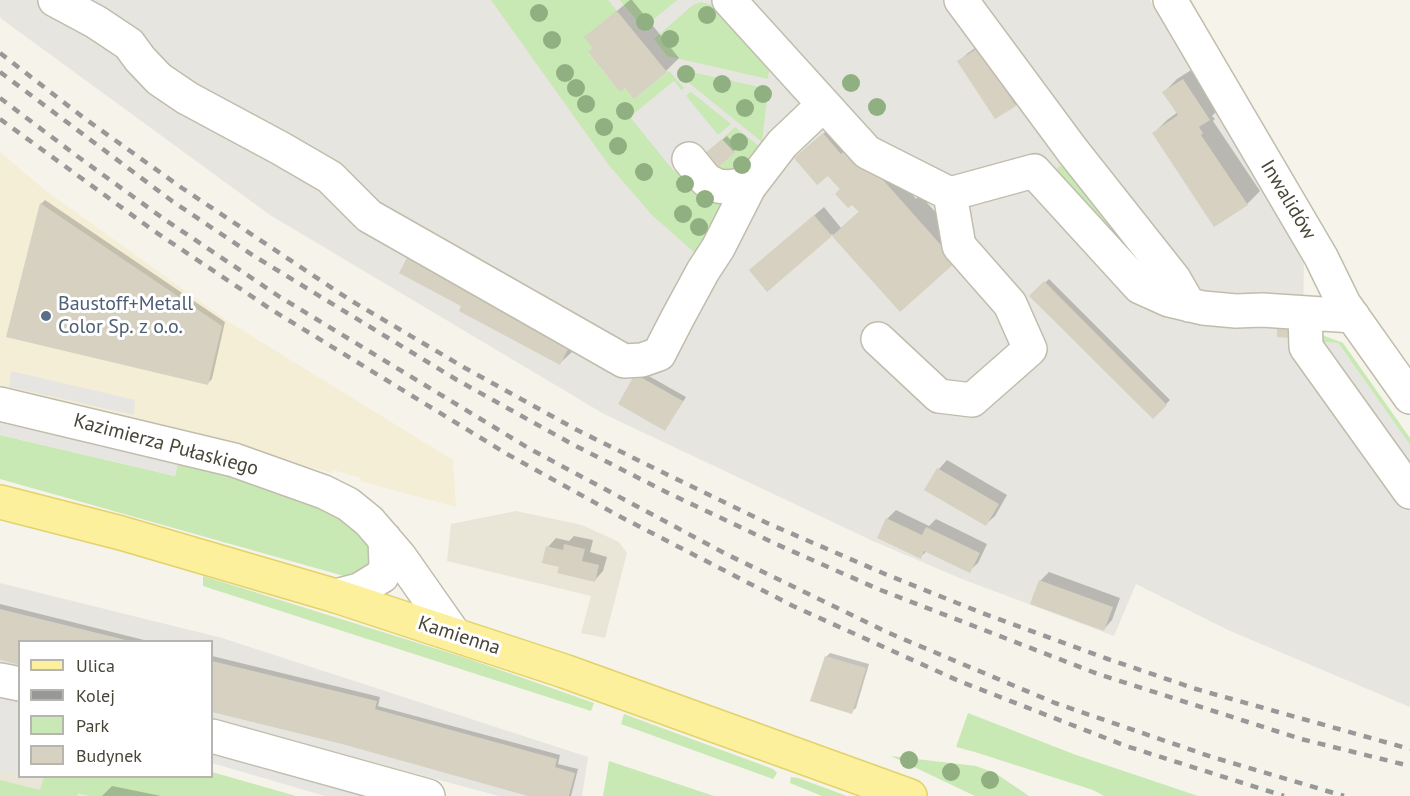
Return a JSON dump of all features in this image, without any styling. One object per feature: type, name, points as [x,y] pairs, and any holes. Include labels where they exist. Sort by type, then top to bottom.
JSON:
[{"type":"main road","name":"Kamienna","points":[[0,502],[121,532],[454,634],[564,671],[910,796]]},
{"type":"street","points":[[55,0],[96,22],[129,44],[159,79],[187,98],[330,177],[369,216],[624,361],[642,360],[659,354],[754,180],[782,144],[824,105]]},
{"type":"street","points":[[729,0],[867,152],[950,194],[1034,171],[1140,287],[1169,300],[1203,309],[1353,316]]},
{"type":"street","points":[[961,0],[1072,150],[1174,279],[1189,305]]},
{"type":"street","name":"Inwalidów","points":[[1170,0],[1321,257],[1344,304],[1410,397]]},
{"type":"street","points":[[1190,36],[1197,0]]},
{"type":"street","points":[[689,159],[706,180],[718,186],[741,185],[754,180]]},
{"type":"street","points":[[878,339],[939,396],[972,400],[1030,349],[1010,304],[959,246],[950,194]]},
{"type":"street","points":[[1305,313],[1306,347],[1410,492]]},
{"type":"street","name":"Kazimierza Pułaskiego","points":[[0,404],[234,460],[324,492],[348,504],[369,521],[400,557],[454,634]]},
{"type":"street","points":[[336,596],[359,590],[382,576],[386,566],[385,539]]},
{"type":"street","points":[[0,680],[18,684]]},
{"type":"street","points":[[213,736],[416,795]]},
{"type":"shaded area","points":[[0,0],[1150,0],[1304,257],[1303,328],[1410,445],[1410,707],[1228,630],[1136,584],[1114,636],[962,579],[873,541],[604,414],[270,215],[3,20],[0,17]]},
{"type":"shaded area","points":[[674,81],[718,135],[674,171],[630,117]]},
{"type":"shaded area","points":[[0,152],[46,191],[229,322],[453,460],[456,507],[360,481],[361,478],[333,470],[332,473],[180,433],[180,430],[0,391]]},
{"type":"shaded area","points":[[1264,338],[1338,343],[1410,445],[1410,537],[1399,525]]},
{"type":"shaded area","points":[[11,371],[135,400],[134,415],[9,387]]},
{"type":"shaded area","points":[[0,416],[179,457],[175,476],[0,435]]},
{"type":"shaded area","points":[[516,511],[582,525],[619,542],[627,553],[605,638],[581,633],[591,596],[447,561],[451,524]]},
{"type":"shaded area","points":[[0,583],[222,638],[588,757],[582,796],[499,796],[213,719],[213,640],[18,640],[18,671],[0,666]]},
{"type":"shaded area","points":[[0,666],[18,671],[18,775],[0,770]]},
{"type":"shaded area","points":[[213,721],[380,796],[325,796],[213,763]]},
{"type":"shaded area","points":[[0,757],[18,762],[18,778],[81,778],[152,796],[0,796]]},
{"type":"green space","points":[[491,0],[608,0],[617,11],[585,37],[593,48],[588,53],[620,92],[625,88],[634,99],[669,71],[684,88],[681,90],[674,81],[630,117],[674,171],[682,164],[738,196],[703,260],[652,215],[608,164]]},
{"type":"green space","points":[[620,0],[677,0],[643,28]]},
{"type":"green space","points":[[701,2],[712,5],[769,71],[768,79],[667,56],[654,39],[693,5]]},
{"type":"green space","points":[[678,69],[768,89],[762,142],[689,83]]},
{"type":"green space","points":[[691,92],[731,124],[718,135],[686,96]]},
{"type":"green space","points":[[735,127],[760,147],[750,170],[727,178],[716,169],[734,154],[722,139]]},
{"type":"green space","points":[[1064,164],[1161,286],[1058,173],[1057,168]]},
{"type":"green space","points":[[1317,333],[1343,343],[1410,438],[1410,445],[1338,343],[1312,342]]},
{"type":"green space","points":[[0,435],[175,476],[179,457],[341,515],[370,546],[372,558],[364,569],[344,576],[0,479]]},
{"type":"green space","points":[[203,576],[466,658],[594,703],[591,711],[203,586]]},
{"type":"green space","points":[[968,713],[1076,755],[1198,796],[1104,796],[1093,790],[956,747]]},
{"type":"green space","points":[[624,714],[773,769],[777,773],[773,779],[621,724]]},
{"type":"green space","points":[[891,756],[976,766],[995,773],[1029,796],[975,796]]},
{"type":"green space","points":[[609,761],[714,796],[603,796]]},
{"type":"green space","points":[[213,772],[296,796],[89,796],[78,793],[77,796],[0,796],[0,780],[40,790],[44,778],[213,778]]},
{"type":"green space","points":[[791,777],[847,796],[822,796],[790,783]]},
{"type":"building","points":[[617,11],[667,72],[634,99],[625,88],[620,92],[588,52],[593,48],[584,37]]},
{"type":"building","points":[[978,48],[1016,106],[995,119],[957,61]]},
{"type":"building","points":[[1183,79],[1210,120],[1199,127],[1203,133],[1201,135],[1248,205],[1214,227],[1152,133],[1178,115],[1162,92]]},
{"type":"building","points":[[823,133],[841,154],[847,148],[869,164],[956,262],[900,312],[832,236],[859,212],[852,205],[848,208],[835,194],[840,189],[828,176],[817,185],[794,158]]},
{"type":"building","points":[[722,139],[735,153],[716,169],[703,155]]},
{"type":"building","points":[[40,203],[222,326],[208,385],[6,337]]},
{"type":"building","points":[[814,215],[832,236],[767,292],[749,270]]},
{"type":"building","points":[[411,250],[572,341],[560,365],[459,311],[461,306],[399,273]]},
{"type":"building","points":[[1044,281],[1167,405],[1153,419],[1029,296]]},
{"type":"building","points":[[1277,320],[1293,321],[1293,338],[1277,337]]},
{"type":"building","points":[[635,374],[683,401],[665,431],[618,404]]},
{"type":"building","points":[[937,468],[999,504],[986,526],[924,490]]},
{"type":"building","points":[[886,518],[922,535],[926,527],[980,553],[970,573],[924,551],[921,559],[877,538]]},
{"type":"building","points":[[564,544],[585,549],[582,561],[599,565],[595,582],[557,573],[559,567],[542,563],[546,546],[563,550]]},
{"type":"building","points":[[1039,580],[1113,607],[1104,631],[1030,604]]},
{"type":"building","points":[[0,609],[126,640],[18,640],[18,664],[0,660]]},
{"type":"building","points":[[825,656],[866,668],[852,714],[810,701]]},
{"type":"building","points":[[213,661],[377,701],[375,709],[557,759],[555,767],[575,773],[569,796],[528,796],[342,744],[213,712]]},
{"type":"railway","points":[[0,53],[84,118],[182,188],[350,300],[465,368],[577,430],[666,474],[767,523],[982,613],[1196,689],[1410,749]]},
{"type":"railway","points":[[0,72],[172,201],[254,256],[457,380],[572,444],[666,492],[878,589],[1098,674],[1301,739],[1410,766]]},
{"type":"railway","points":[[0,98],[164,219],[280,297],[530,449],[726,554],[889,633],[1055,703],[1212,757],[1344,796]]},
{"type":"railway","points":[[0,119],[154,231],[272,310],[507,454],[619,516],[793,606],[959,681],[1126,746],[1284,796]]},
{"type":"place","name":"Baustoff+Metall Color Sp. z o.o.","points":[[46,316]]}]
